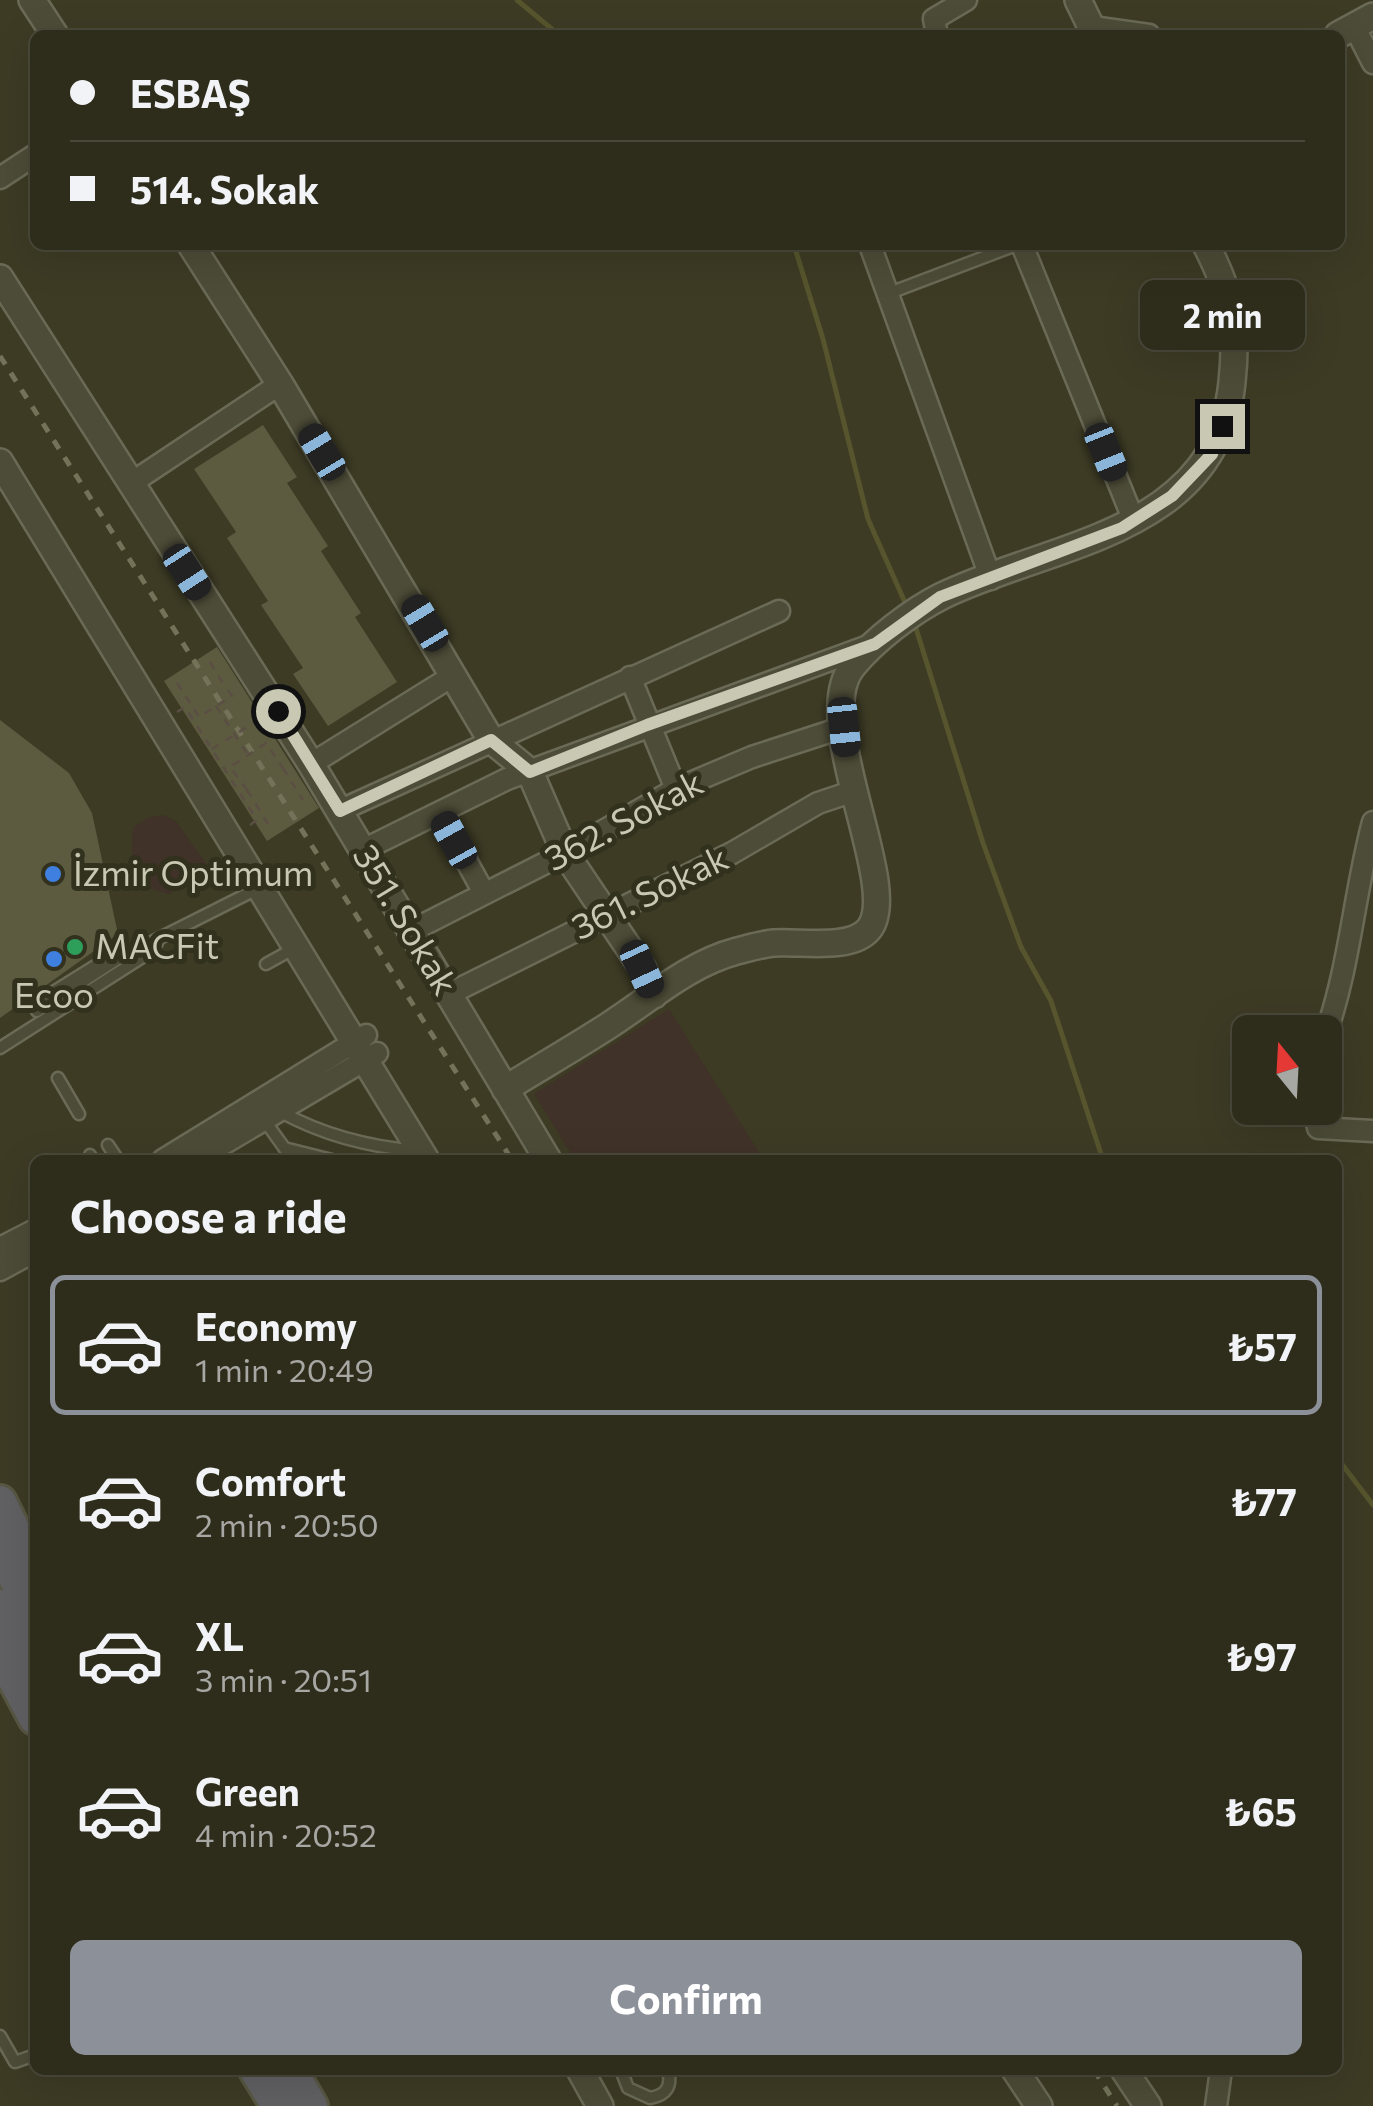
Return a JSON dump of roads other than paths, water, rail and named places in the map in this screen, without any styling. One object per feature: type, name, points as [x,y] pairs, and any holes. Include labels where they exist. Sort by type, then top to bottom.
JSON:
[{"type":"highway","points":[[12,1525],[30,1563]]},
{"type":"highway","points":[[12,1525],[30,1597]]},
{"type":"highway","points":[[0,1606],[30,1666]]},
{"type":"highway","points":[[0,1652],[30,1709]]},
{"type":"highway","points":[[259,2075],[278,2106]]},
{"type":"highway","points":[[293,2075],[312,2106]]},
{"type":"street","points":[[32,0],[52,30]]},
{"type":"street","points":[[936,30],[934,19],[940,6],[966,0]]},
{"type":"street","points":[[1078,0],[1093,30]]},
{"type":"street","points":[[1355,26],[1373,63]]},
{"type":"street","points":[[0,178],[30,158]]},
{"type":"street","points":[[194,250],[280,384],[491,740],[530,772],[564,853],[642,969],[654,995]]},
{"type":"street","points":[[872,250],[990,579]]},
{"type":"street","points":[[1021,250],[1134,521]]},
{"type":"street","points":[[505,1090],[692,968],[770,944],[845,941],[868,932],[876,916],[876,878],[852,792],[842,697],[850,669],[875,644],[940,597],[1134,521],[1172,496],[1212,454],[1231,395],[1237,337],[1221,276],[1208,250]]},
{"type":"street","name":"351. Sokak","points":[[0,278],[312,764],[545,1155]]},
{"type":"street","points":[[130,484],[280,384]]},
{"type":"street","points":[[0,462],[263,890],[294,948],[365,1048]]},
{"type":"street","points":[[340,811],[779,612]]},
{"type":"street","points":[[363,850],[507,779],[875,644]]},
{"type":"street","points":[[312,764],[454,675]]},
{"type":"street","points":[[630,677],[676,788]]},
{"type":"street","name":"362. Sokak","points":[[411,931],[564,853],[676,788],[752,757],[844,727]]},
{"type":"street","name":"361. Sokak","points":[[448,994],[732,853],[818,803],[852,792]]},
{"type":"street","points":[[440,812],[484,893]]},
{"type":"street","points":[[1331,1015],[1348,954],[1361,867],[1373,822]]},
{"type":"street","points":[[263,890],[308,942],[423,1155]]},
{"type":"street","points":[[205,1155],[273,1116],[365,1048]]},
{"type":"street","points":[[172,1155],[365,1048]]},
{"type":"street","points":[[1317,1125],[1373,1131]]},
{"type":"street","points":[[0,1248],[30,1233]]},
{"type":"street","points":[[0,1270],[30,1254]]},
{"type":"street","points":[[583,2075],[600,2106]]},
{"type":"street","points":[[1018,2075],[1037,2106]]},
{"type":"street","points":[[1127,2075],[1148,2106]]},
{"type":"street","points":[[1216,2106],[1220,2075]]},
{"type":"lane","points":[[886,294],[1005,250]]},
{"type":"lane","points":[[36,1007],[108,956],[263,890]]},
{"type":"lane","points":[[0,1048],[144,956],[166,930]]},
{"type":"lane","points":[[266,964],[294,948]]},
{"type":"lane","points":[[58,1078],[79,1114]]},
{"type":"lane","points":[[273,1116],[289,1155]]},
{"type":"lane","points":[[273,1116],[420,1155]]},
{"type":"lane","points":[[108,1145],[115,1155]]},
{"type":"lane","points":[[284,1148],[312,1155]]},
{"type":"lane","points":[[0,2036],[15,2062],[30,2056]]},
{"type":"lane","points":[[623,2075],[628,2088],[654,2098],[670,2085],[669,2075]]},
{"type":"waterway","points":[[517,0],[553,30]]},
{"type":"waterway","points":[[796,250],[823,339],[868,519],[907,607]]},
{"type":"waterway","points":[[914,622],[983,843],[1021,947],[1051,1001],[1101,1155]]},
{"type":"waterway","points":[[1342,1464],[1373,1505]]},
{"type":"railway","points":[[0,356],[509,1155]]},
{"type":"railway","points":[[1097,2075],[1117,2106]]},
{"type":"place","name":"İzmir Optimum","points":[[53,874]]},
{"type":"place","name":"MACFit","points":[[75,947]]},
{"type":"place","name":"Ecoo","points":[[54,959]]}]
